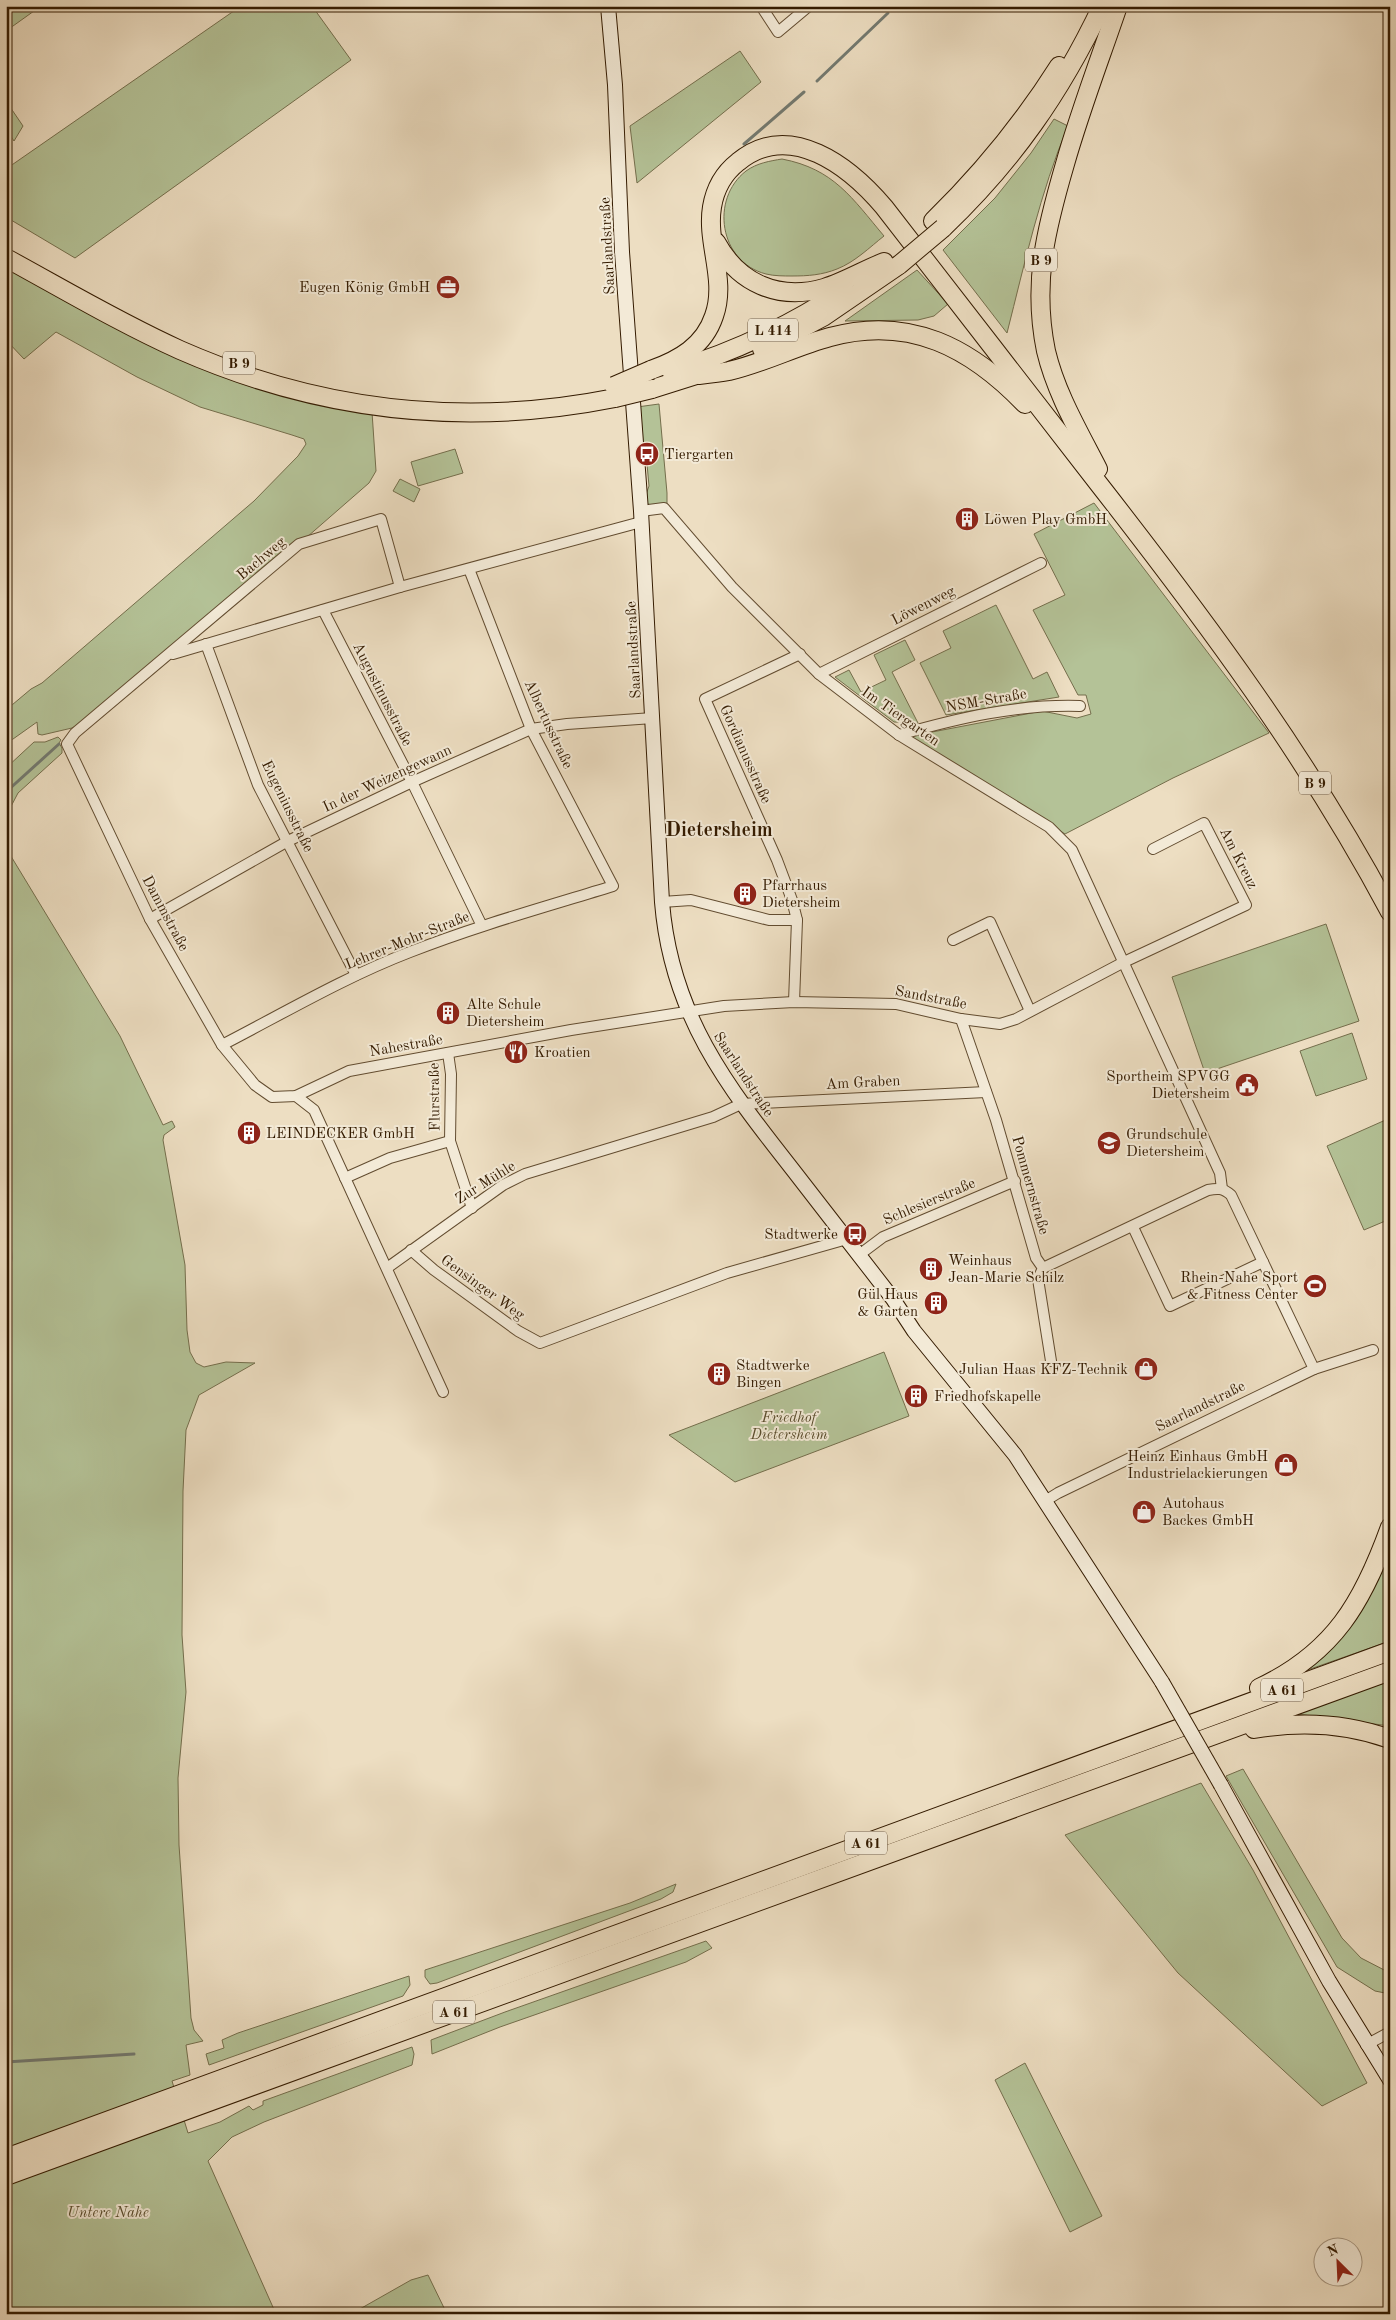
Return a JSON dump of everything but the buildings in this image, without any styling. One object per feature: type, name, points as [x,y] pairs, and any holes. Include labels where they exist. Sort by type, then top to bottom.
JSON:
[{"type":"highway","name":"L 414","points":[[938,225],[1018,126],[1070,48],[1091,6]]},
{"type":"highway","name":"L 414","points":[[614,392],[706,359],[769,332],[836,295],[892,260],[938,225],[990,180],[1038,120],[1069,71],[1102,6]]},
{"type":"highway","name":"B 9","points":[[1118,6],[1072,138],[1050,215],[1041,260],[1040,297],[1047,352],[1058,390],[1119,509]]},
{"type":"highway","name":"B 9","points":[[651,379],[688,352],[702,339],[711,324],[717,308],[719,292],[711,224],[712,206],[717,188],[727,173],[748,156],[764,149],[782,146],[813,151],[833,160],[851,173],[884,207],[1195,609],[1269,712],[1328,804],[1390,912]]},
{"type":"highway","name":"B 9","points":[[711,224],[720,250],[737,272],[756,284],[778,291],[801,292],[825,288],[892,260]]},
{"type":"highway","name":"B 9","points":[[6,246],[184,341],[239,363],[323,387],[380,396],[467,402],[614,392]]},
{"type":"highway","name":"B 9","points":[[6,258],[180,350],[238,373],[329,400],[388,409],[473,414],[547,409],[614,392]]},
{"type":"highway","name":"L 414","points":[[699,375],[750,355],[799,331],[854,298],[892,260]]},
{"type":"highway","name":"B 9","points":[[699,375],[730,371],[804,345],[848,333],[882,331],[932,339],[964,353],[994,373],[1087,468]]},
{"type":"highway","points":[[651,379],[699,375]]},
{"type":"highway","points":[[1174,1730],[1275,1681],[1315,1654],[1344,1623],[1356,1604],[1367,1584],[1390,1527]]},
{"type":"highway","name":"A 61","points":[[695,1915],[710,1900],[1390,1651]]},
{"type":"highway","name":"A 61","points":[[6,2176],[208,2094],[695,1915],[718,1916],[1390,1671]]},
{"type":"highway","points":[[1205,1739],[1280,1725],[1322,1724],[1344,1726],[1390,1739]]},
{"type":"highway","name":"A 61","points":[[6,2158],[208,2094]]},
{"type":"main road","name":"Saarlandstraße","points":[[608,6],[615,85],[622,252],[641,516],[662,902],[667,946],[676,980],[688,1011],[712,1059],[741,1104],[893,1299],[914,1331],[1015,1455],[1063,1528],[1162,1682],[1329,1982],[1366,2045],[1390,2080]]},
{"type":"street","points":[[761,6],[778,32],[809,6]]},
{"type":"street","name":"Im Tiergarten","points":[[641,516],[664,508],[732,586],[819,674],[898,735],[1049,827],[1072,850],[1124,962]]},
{"type":"street","name":"Bachweg","points":[[168,656],[400,587],[469,569],[641,516]]},
{"type":"street","name":"Bachweg","points":[[67,744],[75,733],[299,544],[381,519],[400,587]]},
{"type":"street","name":"Löwenweg","points":[[819,674],[1041,562]]},
{"type":"street","name":"Albertusstraße","points":[[469,569],[531,729],[613,886]]},
{"type":"street","name":"Augustinusstraße","points":[[323,610],[412,782],[482,926]]},
{"type":"street","name":"Eugeniusstraße","points":[[206,644],[258,785],[356,975]]},
{"type":"street","name":"Gordianusstraße","points":[[794,1002],[797,920],[777,860],[705,699],[800,654]]},
{"type":"street","name":"NSM-Straße","points":[[898,735],[947,721],[1011,710],[1047,705],[1080,706]]},
{"type":"street","name":"In der Weizengewann","points":[[150,919],[288,841],[412,782],[531,729],[567,724],[653,718]]},
{"type":"street","name":"Dammstraße","points":[[67,744],[150,919],[222,1045],[255,1085]]},
{"type":"street","name":"Am Kreuz","points":[[1153,849],[1204,823],[1246,905]]},
{"type":"street","name":"Lehrer-Mohr-Straße","points":[[222,1045],[356,975],[410,952],[482,926],[613,886]]},
{"type":"street","points":[[662,902],[690,900],[769,920],[797,920]]},
{"type":"street","name":"Sandstraße","points":[[688,1011],[724,1006],[794,1002],[896,1004],[961,1019],[1000,1024],[1016,1019],[1124,962],[1246,905]]},
{"type":"street","points":[[953,940],[990,922],[1030,1012]]},
{"type":"street","points":[[1124,962],[1220,1173],[1222,1189]]},
{"type":"street","name":"Nahestraße","points":[[255,1085],[272,1097],[296,1096],[349,1071],[688,1011]]},
{"type":"street","name":"Pommernstraße","points":[[961,1019],[1015,1181],[1036,1258],[1043,1268]]},
{"type":"street","name":"Flurstraße","points":[[448,1053],[452,1074],[450,1141],[472,1208]]},
{"type":"street","name":"Am Graben","points":[[741,1104],[986,1092]]},
{"type":"street","points":[[296,1096],[314,1110],[443,1392]]},
{"type":"street","name":"Zur Mühle","points":[[387,1268],[503,1185],[525,1174],[713,1117],[741,1104]]},
{"type":"street","name":"Flurstraße","points":[[345,1178],[390,1158],[450,1141]]},
{"type":"street","name":"Schlesierstraße","points":[[859,1255],[882,1237],[1015,1181]]},
{"type":"street","points":[[1051,1361],[1038,1279],[1043,1268],[1208,1190],[1222,1189],[1231,1195],[1314,1369]]},
{"type":"street","points":[[1133,1227],[1170,1306],[1263,1262]]},
{"type":"street","name":"Gensinger Weg","points":[[411,1250],[434,1270],[510,1326],[530,1340],[540,1343],[727,1273],[846,1239]]},
{"type":"street","name":"Saarlandstraße","points":[[1045,1501],[1314,1369],[1373,1350]]},
{"type":"street","points":[[1366,2045],[1390,2032]]},
{"type":"green space","points":[[6,6],[41,6],[6,31]]},
{"type":"green space","points":[[241,6],[312,6],[351,60],[75,258],[6,217],[6,169]]},
{"type":"green space","points":[[740,51],[761,82],[637,183],[630,126]]},
{"type":"green space","points":[[6,101],[23,126],[14,141],[10,135],[6,137]]},
{"type":"green space","points":[[1054,119],[1068,126],[1041,202],[1007,333],[943,250],[995,198],[1031,153]]},
{"type":"green space","points":[[782,159],[815,170],[829,178],[862,209],[884,236],[850,262],[826,273],[804,276],[779,276],[766,274],[750,267],[738,257],[730,244],[725,228],[724,213],[727,197],[735,183],[750,168]]},
{"type":"green space","points":[[6,265],[118,326],[372,412],[376,471],[369,483],[299,544],[83,722],[72,728],[42,735],[38,734],[37,722],[6,744],[6,710],[31,689],[42,683],[254,501],[298,456],[306,444],[304,439],[200,407],[137,377],[56,332],[24,359],[6,340]]},
{"type":"green space","points":[[917,270],[948,304],[934,316],[918,320],[845,321]]},
{"type":"green space","points":[[659,404],[667,507],[647,504],[644,500],[649,486],[646,453],[639,452],[637,407]]},
{"type":"green space","points":[[455,449],[463,473],[418,486],[411,462]]},
{"type":"green space","points":[[400,479],[420,489],[414,502],[393,491]]},
{"type":"green space","points":[[1094,503],[1269,733],[1173,778],[1065,834],[1013,800],[906,737],[1042,711],[1077,718],[1091,714],[1086,695],[1078,695],[1033,610],[1065,595],[1034,534]]},
{"type":"green space","points":[[996,605],[1033,679],[1047,672],[1059,697],[946,715],[920,663],[951,648],[943,631]]},
{"type":"green space","points":[[905,640],[915,660],[892,672],[918,723],[894,722],[835,677],[849,670],[861,692],[886,680],[874,655]]},
{"type":"green space","points":[[58,737],[61,740],[59,743],[62,753],[18,793],[6,816],[6,768],[34,742],[45,742]]},
{"type":"green space","name":"Untere Nahe","points":[[6,848],[120,1036],[163,1125],[172,1121],[175,1127],[164,1135],[163,1140],[185,1265],[187,1330],[190,1352],[196,1363],[204,1367],[226,1362],[255,1363],[199,1395],[186,1430],[183,1491],[182,1635],[186,1692],[178,1778],[179,1845],[191,2018],[194,2030],[203,2041],[186,2045],[190,2075],[172,2081],[188,2133],[220,2122],[249,2106],[253,2110],[263,2105],[263,2101],[412,2047],[414,2054],[412,2065],[264,2122],[232,2137],[208,2161],[276,2314],[6,2314]]},
{"type":"green space","points":[[1326,924],[1359,1021],[1205,1073],[1172,977]]},
{"type":"green space","points":[[1352,1033],[1367,1079],[1316,1096],[1300,1051]]},
{"type":"green space","points":[[1390,1118],[1390,1219],[1364,1230],[1327,1146]]},
{"type":"green space","name":"Friedhof Dietersheim","points":[[884,1352],[909,1416],[735,1482],[669,1435]]},
{"type":"green space","points":[[1390,1539],[1390,1641],[1299,1673]]},
{"type":"green space","points":[[1390,1680],[1390,1726],[1296,1714]]},
{"type":"green space","points":[[1243,1769],[1342,1938],[1361,1958],[1390,1973],[1390,1994],[1375,1991],[1337,1967],[1226,1776]]},
{"type":"green space","points":[[1201,1783],[1253,1870],[1367,2083],[1322,2106],[1178,1973],[1065,1835]]},
{"type":"green space","points":[[676,1884],[673,1892],[661,1899],[437,1983],[430,1984],[425,1977],[425,1970],[630,1903]]},
{"type":"green space","points":[[706,1941],[712,1948],[686,1962],[500,2027],[432,2054],[431,2040]]},
{"type":"green space","points":[[409,1976],[410,1985],[403,1996],[209,2065],[206,2054],[224,2048],[222,2040]]},
{"type":"green space","points":[[1025,2063],[1102,2216],[1070,2232],[995,2080]]},
{"type":"green space","points":[[428,2275],[447,2314],[351,2314],[411,2280]]},
{"type":"water","points":[[6,1148],[12,1258],[6,1308]]},
{"type":"waterway","points":[[817,81],[888,13]]},
{"type":"waterway","points":[[744,144],[804,92]]},
{"type":"waterway","points":[[6,792],[59,744]]},
{"type":"waterway","points":[[6,2062],[134,2054]]},
{"type":"place","name":"Eugen König GmbH","points":[[448,287]]},
{"type":"place","name":"Tiergarten","points":[[647,454]]},
{"type":"place","name":"Löwen Play GmbH","points":[[967,519]]},
{"type":"place","name":"Pfarrhaus Dietersheim","points":[[745,894]]},
{"type":"place","name":"Alte Schule Dietersheim","points":[[448,1013]]},
{"type":"place","name":"Kroatien","points":[[516,1052]]},
{"type":"place","name":"Sportheim SPVGG Dietersheim","points":[[1247,1085]]},
{"type":"place","name":"LEINDECKER GmbH","points":[[249,1133]]},
{"type":"place","name":"Grundschule Dietersheim","points":[[1109,1143]]},
{"type":"place","name":"Stadtwerke","points":[[855,1234]]},
{"type":"place","name":"Weinhaus Jean-Marie Schilz","points":[[931,1269]]},
{"type":"place","name":"Rhein-Nahe Sport & Fitness Center","points":[[1315,1286]]},
{"type":"place","name":"Gül Haus & Garten","points":[[936,1303]]},
{"type":"place","name":"Julian Haas KFZ-Technik","points":[[1146,1369]]},
{"type":"place","name":"Stadtwerke Bingen","points":[[719,1374]]},
{"type":"place","name":"Friedhofskapelle","points":[[916,1396]]},
{"type":"place","name":"Heinz Einhaus GmbH Industrielackierungen","points":[[1286,1465]]},
{"type":"place","name":"Autohaus Backes GmbH","points":[[1144,1512]]},
{"type":"district","name":"Dietersheim","points":[[719,829]]}]
